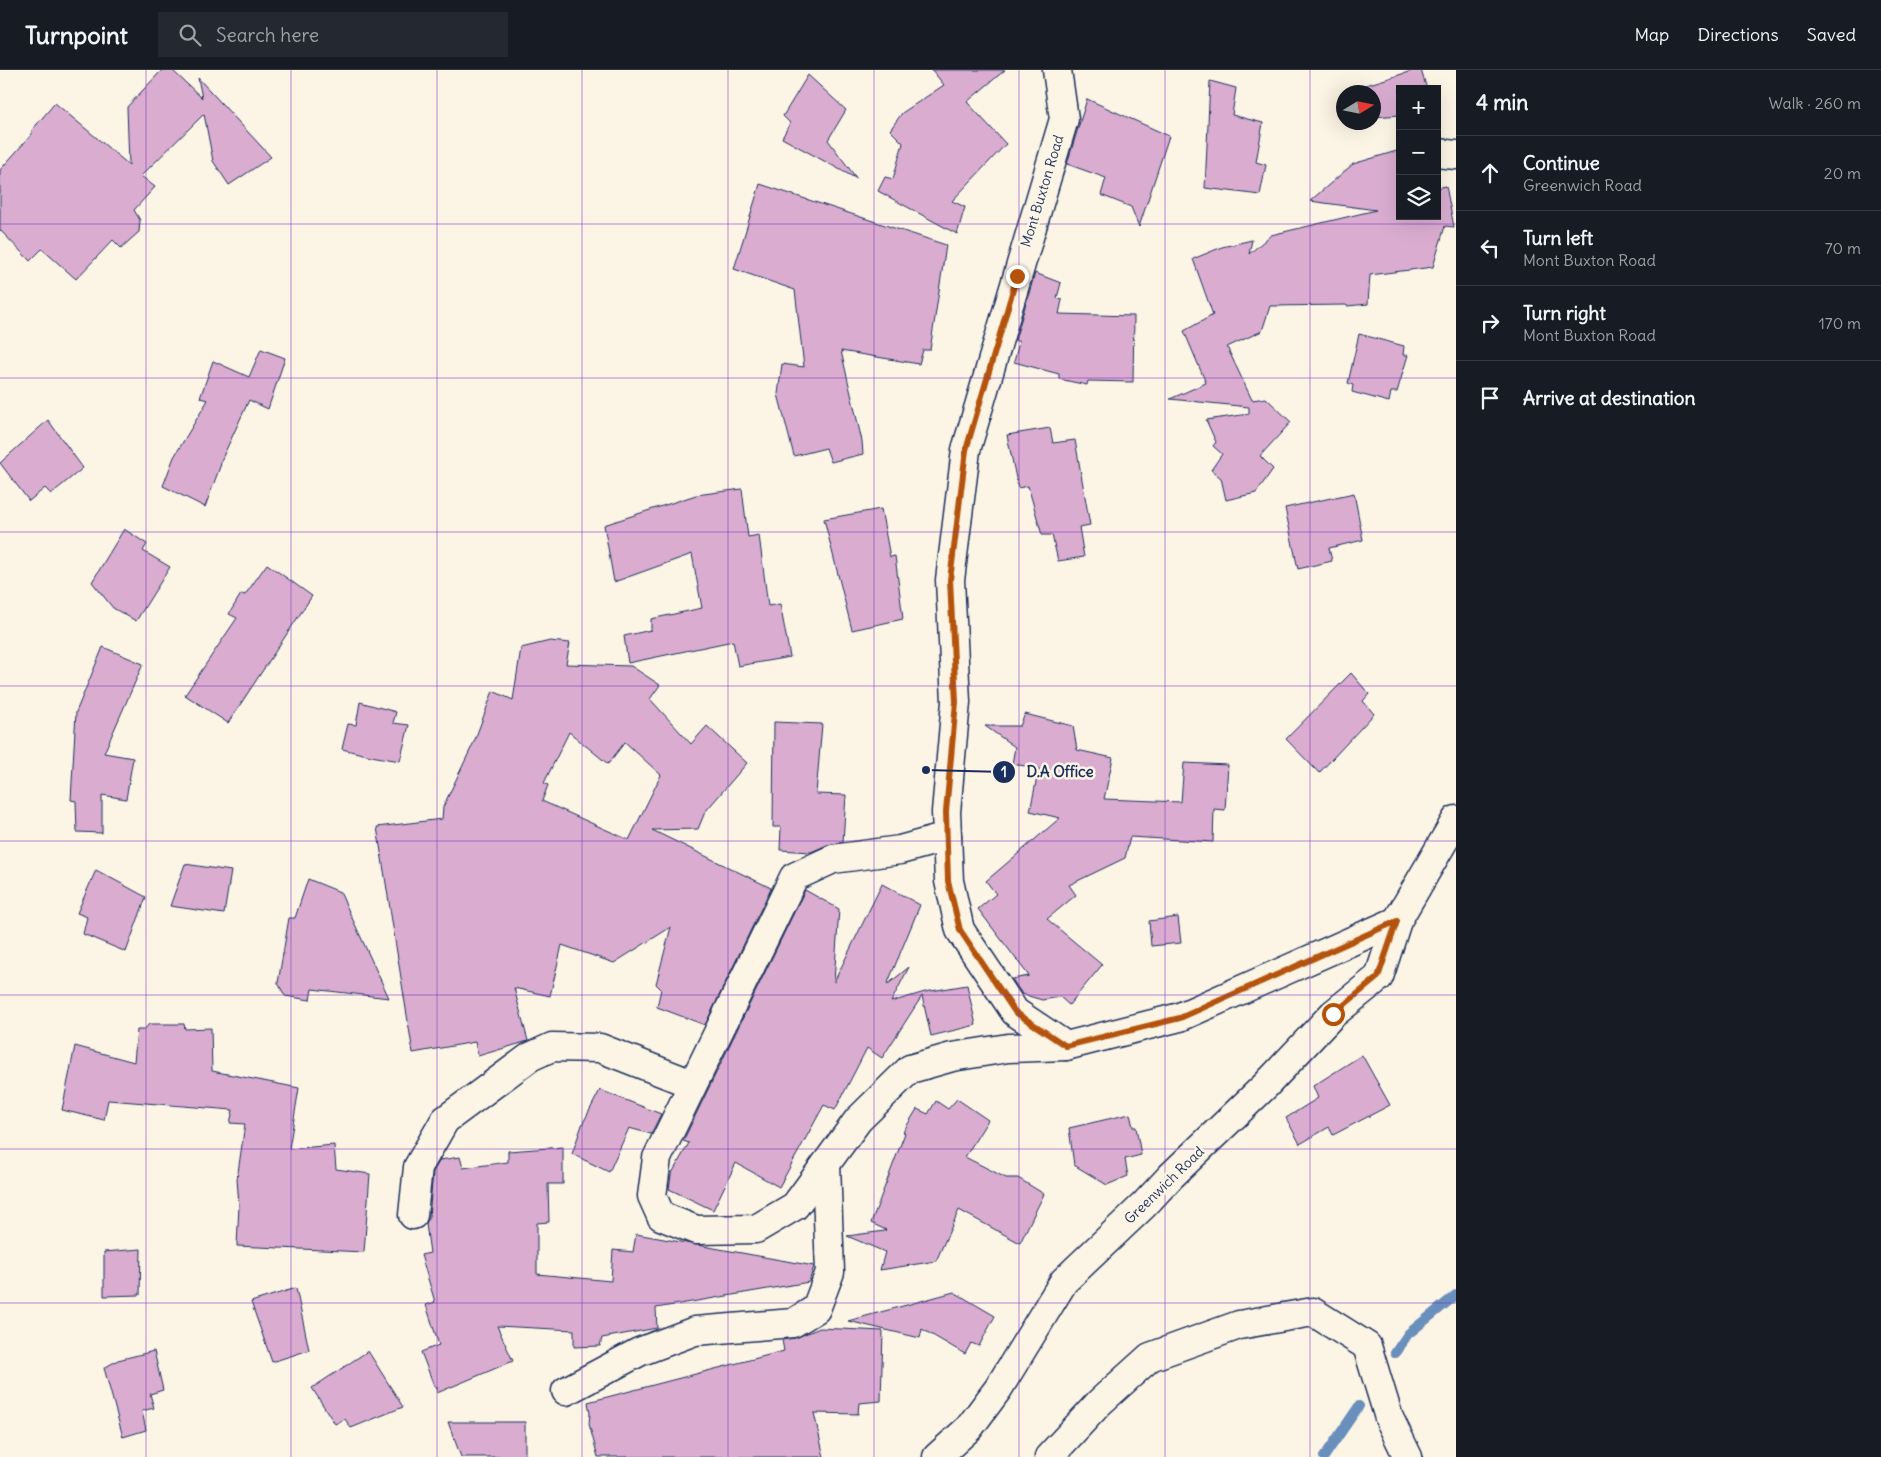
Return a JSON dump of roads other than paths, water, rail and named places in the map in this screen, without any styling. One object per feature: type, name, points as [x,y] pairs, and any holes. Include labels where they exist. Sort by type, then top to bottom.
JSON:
[{"type":"street","name":"Mont Buxton Road","points":[[1057,70],[1064,119],[966,450],[950,580],[956,702],[946,812],[948,881],[960,930],[1015,1012],[1066,1046]]},
{"type":"street","points":[[1441,153],[1456,155]]},
{"type":"street","points":[[947,837],[900,850],[832,859],[794,877],[657,1158],[652,1196],[661,1216],[696,1230],[756,1229],[795,1206],[858,1120],[910,1069],[952,1057],[1008,1048],[1066,1046],[1180,1018],[1397,921],[1456,820]]},
{"type":"street","name":"Greenwich Road","points":[[937,1457],[968,1428],[998,1390],[1064,1281],[1266,1084],[1333,1014],[1378,977],[1397,921]]},
{"type":"street","points":[[413,1215],[418,1168],[445,1120],[530,1057],[552,1048],[600,1048],[692,1084]]},
{"type":"street","points":[[566,1391],[639,1352],[695,1332],[793,1323],[816,1309],[830,1272],[826,1164]]},
{"type":"street","points":[[1049,1457],[1100,1402],[1150,1357],[1239,1325],[1313,1312],[1367,1346],[1390,1418],[1408,1457]]},
{"type":"waterway","points":[[1395,1353],[1408,1334],[1456,1295]]},
{"type":"waterway","points":[[1324,1457],[1359,1406]]},
{"type":"place","name":"D.A Office","points":[[926,770]]}]
